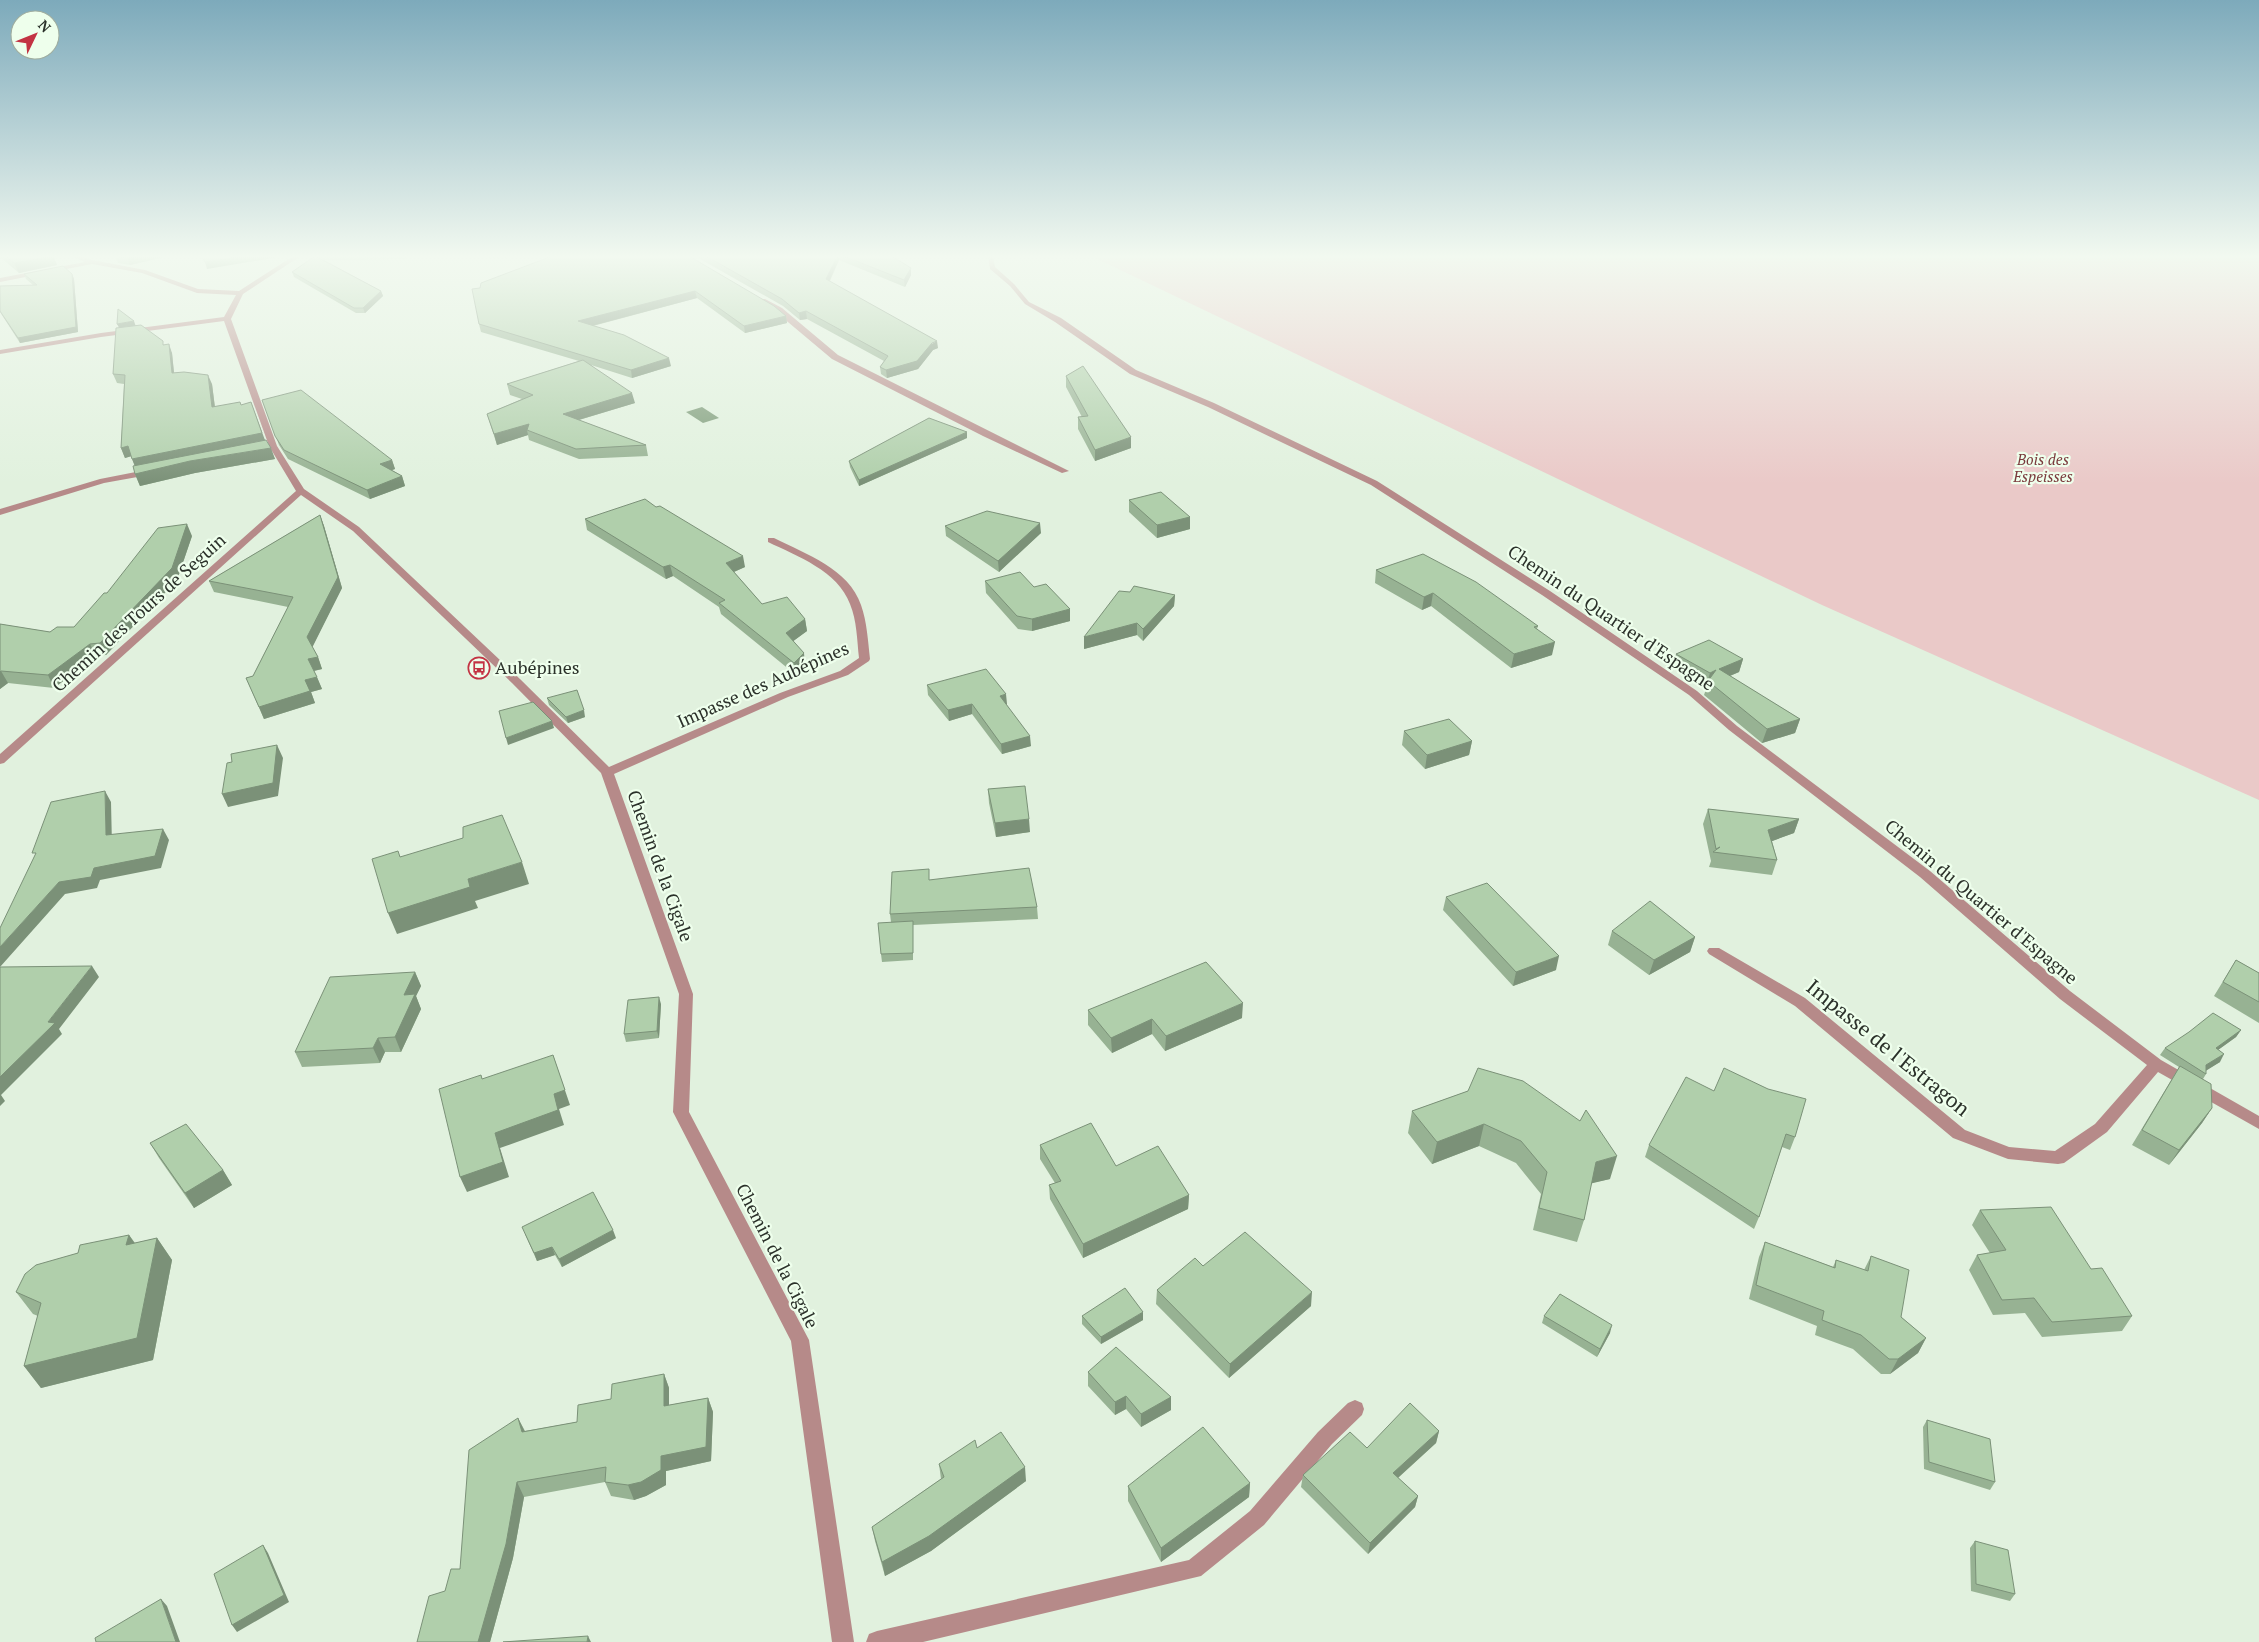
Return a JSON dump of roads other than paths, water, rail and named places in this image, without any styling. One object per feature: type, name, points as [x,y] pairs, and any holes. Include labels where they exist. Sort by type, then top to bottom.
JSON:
[{"type":"street","points":[[0,352],[129,332]]},
{"type":"street","name":"Chemin de la Cigale","points":[[231,332],[268,447],[301,491],[356,529],[516,681],[607,772],[686,994],[681,1112],[800,1340],[843,1642]]},
{"type":"street","points":[[805,332],[835,357],[986,434],[1065,471]]},
{"type":"street","name":"Chemin du Quartier d'Espagne","points":[[1075,332],[1133,372],[1211,405],[1374,483],[1546,593],[1693,693],[1733,728],[1925,874],[2065,995],[2156,1064],[2259,1124]]},
{"type":"street","points":[[0,512],[103,482],[160,470]]},
{"type":"street","name":"Chemin des Tours de Seguin","points":[[0,760],[301,491]]},
{"type":"street","name":"Impasse des Aubépines","points":[[607,772],[784,695],[844,673],[865,659],[855,603],[844,585],[826,570],[771,540]]},
{"type":"street","name":"Impasse de l'Estragon","points":[[1714,950],[1800,1002],[1959,1134],[2008,1152],[2058,1158],[2102,1128],[2156,1064]]},
{"type":"street","points":[[877,1642],[1194,1569],[1257,1518],[1325,1438],[1355,1409]]},
{"type":"place","name":"Aubépines","points":[[479,668]]},
{"type":"park label","name":"Bois des Espeisses","points":[[2043,468]]}]
